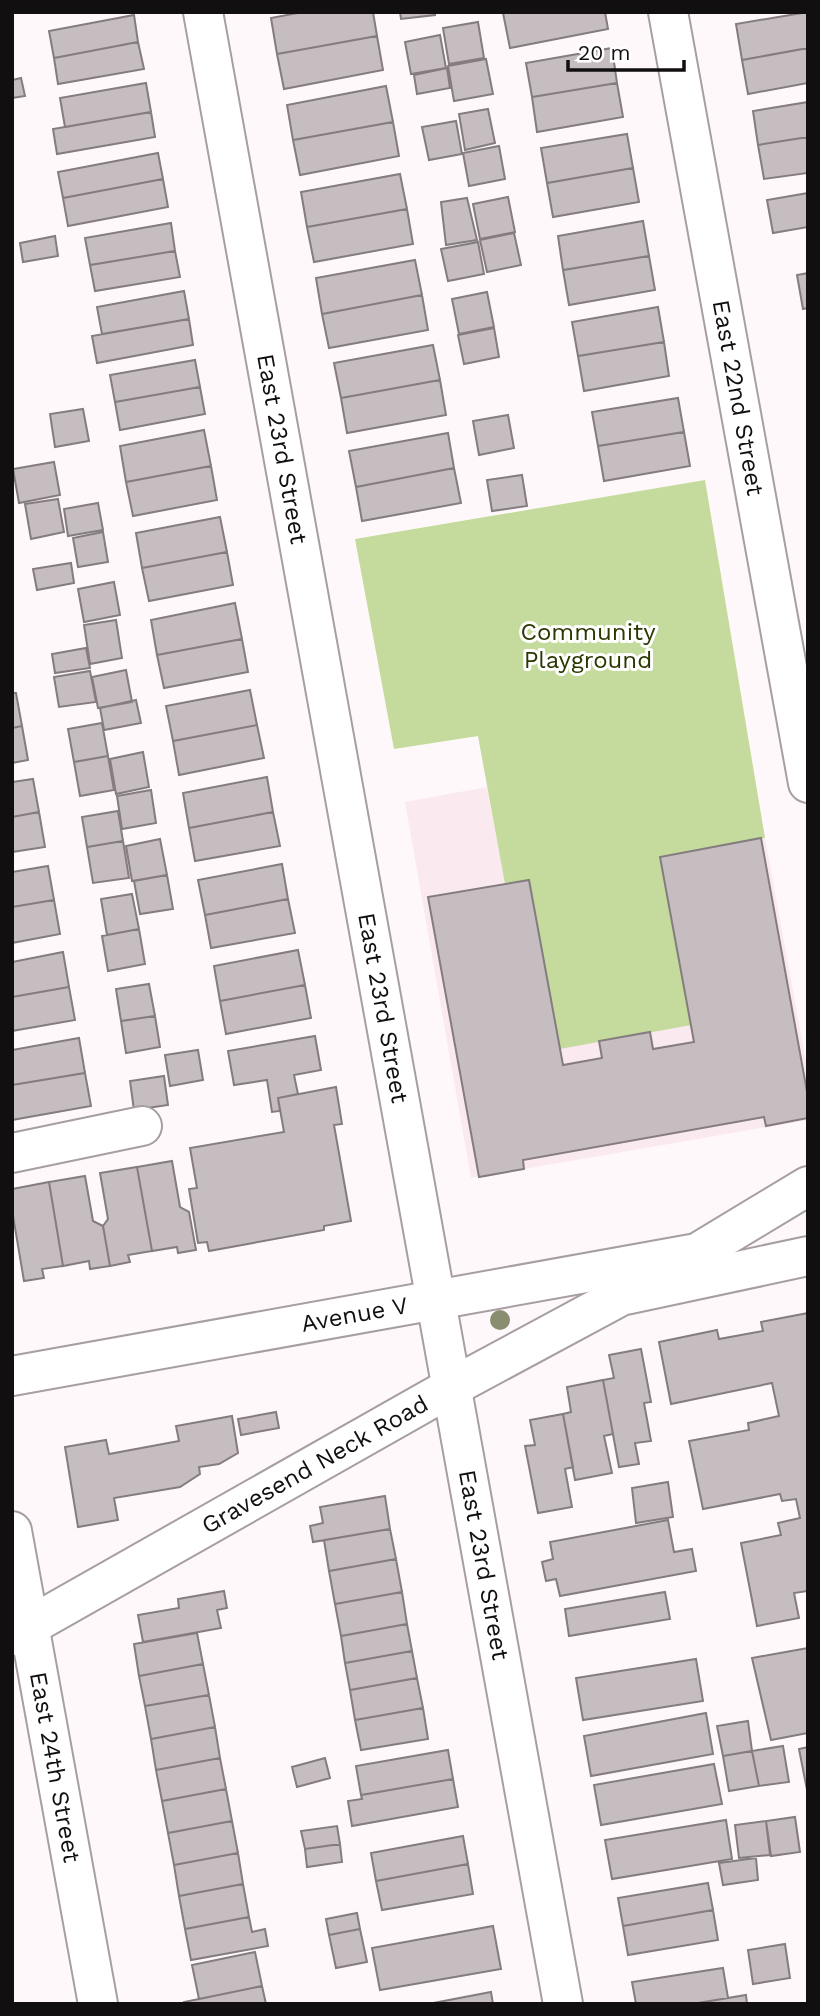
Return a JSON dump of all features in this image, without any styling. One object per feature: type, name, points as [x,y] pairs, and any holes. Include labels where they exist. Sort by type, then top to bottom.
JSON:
[{"type":"street","name":"East 23rd Street","points":[[203,12],[563,2004]]},
{"type":"street","name":"East 22nd Street","points":[[668,12],[808,783]]},
{"type":"street","points":[[12,1153],[142,1126]]},
{"type":"street","name":"Avenue V","points":[[12,1376],[697,1253],[808,1186]]},
{"type":"street","name":"Gravesend Neck Road","points":[[20,1632],[450,1388],[621,1296],[808,1256]]},
{"type":"street","name":"East 24th Street","points":[[12,1531],[20,1632],[98,2004]]},
{"type":"shaded area","points":[[487,787],[505,883],[529,880],[560,1048],[660,857],[765,838],[808,1072],[808,1120],[471,1178],[405,802]]},
{"type":"green space","name":"Community Playground","points":[[705,480],[765,838],[660,857],[691,1025],[560,1049],[529,880],[505,884],[478,736],[394,749],[355,539]]},
{"type":"building","points":[[303,12],[373,12],[377,36],[277,54],[271,18]]},
{"type":"building","points":[[400,12],[435,12],[435,15],[401,19]]},
{"type":"building","points":[[605,12],[608,29],[510,48],[503,13]]},
{"type":"building","points":[[808,12],[808,48],[742,60],[736,24]]},
{"type":"building","points":[[134,15],[138,42],[54,58],[49,31]]},
{"type":"building","points":[[478,22],[484,58],[449,64],[443,28]]},
{"type":"building","points":[[440,35],[446,68],[411,74],[405,42]]},
{"type":"building","points":[[377,36],[383,70],[284,89],[277,54]]},
{"type":"building","points":[[138,42],[144,69],[58,84],[54,58]]},
{"type":"building","points":[[612,48],[617,83],[532,97],[526,63]]},
{"type":"building","points":[[808,48],[808,83],[748,94],[742,60]]},
{"type":"building","points":[[486,59],[493,94],[454,101],[448,66]]},
{"type":"building","points":[[447,68],[450,88],[417,94],[414,75]]},
{"type":"building","points":[[21,78],[25,96],[12,98],[12,80]]},
{"type":"building","points":[[146,83],[151,112],[65,127],[60,98]]},
{"type":"building","points":[[617,83],[623,117],[537,132],[532,97]]},
{"type":"building","points":[[386,86],[393,122],[293,140],[287,105]]},
{"type":"building","points":[[808,102],[808,137],[758,145],[753,111]]},
{"type":"building","points":[[488,109],[495,143],[465,150],[459,114]]},
{"type":"building","points":[[151,112],[155,137],[57,154],[53,129]]},
{"type":"building","points":[[456,121],[462,154],[429,160],[422,127]]},
{"type":"building","points":[[393,122],[399,156],[300,175],[293,140]]},
{"type":"building","points":[[627,134],[633,168],[547,183],[541,148]]},
{"type":"building","points":[[808,137],[808,173],[764,179],[758,145]]},
{"type":"building","points":[[499,146],[505,179],[469,186],[463,153]]},
{"type":"building","points":[[158,153],[163,179],[63,198],[58,172]]},
{"type":"building","points":[[633,168],[639,202],[553,217],[547,183]]},
{"type":"building","points":[[400,174],[407,209],[307,227],[301,192]]},
{"type":"building","points":[[163,179],[168,207],[68,226],[63,198]]},
{"type":"building","points":[[808,193],[808,227],[773,233],[767,200]]},
{"type":"building","points":[[508,197],[515,232],[480,239],[473,204]]},
{"type":"building","points":[[467,198],[477,240],[446,245],[441,202]]},
{"type":"building","points":[[407,209],[413,244],[314,262],[307,227]]},
{"type":"building","points":[[643,221],[649,256],[563,270],[558,236]]},
{"type":"building","points":[[171,223],[175,251],[90,265],[85,238]]},
{"type":"building","points":[[514,233],[521,265],[487,272],[480,240]]},
{"type":"building","points":[[55,236],[58,256],[23,262],[20,243]]},
{"type":"building","points":[[478,242],[484,274],[448,281],[441,249]]},
{"type":"building","points":[[175,251],[180,277],[95,291],[90,265]]},
{"type":"building","points":[[649,256],[655,290],[569,305],[563,270]]},
{"type":"building","points":[[415,260],[422,295],[322,314],[316,278]]},
{"type":"building","points":[[808,273],[808,308],[803,309],[797,275]]},
{"type":"building","points":[[184,291],[189,319],[102,334],[97,307]]},
{"type":"building","points":[[487,292],[494,327],[459,334],[452,299]]},
{"type":"building","points":[[422,295],[428,330],[329,348],[322,314]]},
{"type":"building","points":[[658,307],[664,342],[578,356],[572,322]]},
{"type":"building","points":[[189,319],[193,345],[97,363],[92,336]]},
{"type":"building","points":[[494,328],[499,357],[464,364],[458,335]]},
{"type":"building","points":[[664,342],[669,376],[584,391],[578,356]]},
{"type":"building","points":[[433,345],[440,380],[341,398],[334,363]]},
{"type":"building","points":[[195,360],[200,387],[115,402],[110,375]]},
{"type":"building","points":[[440,380],[446,415],[347,433],[341,398]]},
{"type":"building","points":[[200,387],[205,414],[120,430],[115,402]]},
{"type":"building","points":[[678,398],[684,432],[598,446],[592,412]]},
{"type":"building","points":[[83,409],[89,441],[55,447],[50,414]]},
{"type":"building","points":[[508,415],[514,448],[479,455],[473,421]]},
{"type":"building","points":[[204,430],[211,466],[126,482],[120,446]]},
{"type":"building","points":[[684,432],[690,466],[604,481],[598,446]]},
{"type":"building","points":[[448,433],[454,468],[356,487],[349,451]]},
{"type":"building","points":[[54,462],[60,495],[19,503],[13,469]]},
{"type":"building","points":[[211,466],[217,500],[133,516],[126,482]]},
{"type":"building","points":[[454,468],[461,503],[362,521],[356,487]]},
{"type":"building","points":[[522,475],[527,506],[492,511],[487,480]]},
{"type":"building","points":[[58,499],[64,532],[31,539],[25,504]]},
{"type":"building","points":[[98,503],[103,530],[68,536],[64,509]]},
{"type":"building","points":[[220,517],[227,552],[142,568],[136,533]]},
{"type":"building","points":[[103,532],[108,562],[78,567],[73,538]]},
{"type":"building","points":[[227,552],[233,585],[149,601],[142,568]]},
{"type":"building","points":[[71,563],[74,583],[37,590],[33,569]]},
{"type":"building","points":[[114,582],[120,615],[84,622],[78,589]]},
{"type":"building","points":[[235,603],[242,639],[157,655],[151,620]]},
{"type":"building","points":[[116,620],[122,658],[90,664],[84,625]]},
{"type":"building","points":[[242,639],[248,672],[164,688],[157,655]]},
{"type":"building","points":[[86,648],[90,668],[55,673],[52,654]]},
{"type":"building","points":[[126,670],[132,702],[98,708],[92,677]]},
{"type":"building","points":[[90,671],[96,702],[59,707],[54,677]]},
{"type":"building","points":[[250,690],[257,725],[173,741],[166,706]]},
{"type":"building","points":[[12,693],[16,693],[22,726],[12,728]]},
{"type":"building","points":[[136,700],[141,723],[104,730],[100,708]]},
{"type":"building","points":[[102,723],[108,756],[74,762],[68,729]]},
{"type":"building","points":[[257,725],[264,758],[179,775],[173,741]]},
{"type":"building","points":[[22,726],[28,760],[12,763],[12,728]]},
{"type":"building","points":[[143,752],[149,787],[116,794],[110,759]]},
{"type":"building","points":[[108,756],[114,790],[80,796],[74,762]]},
{"type":"building","points":[[267,777],[273,812],[189,828],[183,793]]},
{"type":"building","points":[[33,779],[39,812],[12,817],[12,782]]},
{"type":"building","points":[[151,790],[156,823],[122,829],[117,796]]},
{"type":"building","points":[[118,811],[123,841],[87,847],[82,817]]},
{"type":"building","points":[[39,812],[45,847],[12,852],[12,817]]},
{"type":"building","points":[[273,812],[280,846],[195,861],[189,828]]},
{"type":"building","points":[[761,838],[808,1097],[808,1118],[766,1126],[764,1117],[523,1160],[524,1169],[479,1177],[428,897],[529,880],[563,1065],[602,1058],[599,1041],[650,1032],[653,1049],[694,1042],[660,857]]},
{"type":"building","points":[[160,839],[167,875],[132,881],[126,846]]},
{"type":"building","points":[[123,841],[129,878],[93,883],[87,847]]},
{"type":"building","points":[[282,864],[288,899],[205,915],[198,880]]},
{"type":"building","points":[[48,866],[54,900],[12,907],[12,872]]},
{"type":"building","points":[[167,875],[173,909],[140,914],[134,881]]},
{"type":"building","points":[[132,894],[139,929],[107,935],[101,899]]},
{"type":"building","points":[[288,899],[295,933],[211,948],[205,915]]},
{"type":"building","points":[[54,900],[60,934],[12,943],[12,907]]},
{"type":"building","points":[[139,929],[145,964],[108,971],[102,936]]},
{"type":"building","points":[[298,950],[305,985],[220,1001],[214,966]]},
{"type":"building","points":[[63,952],[69,987],[12,997],[12,962]]},
{"type":"building","points":[[149,984],[155,1016],[121,1021],[116,989]]},
{"type":"building","points":[[305,985],[311,1018],[226,1034],[220,1001]]},
{"type":"building","points":[[69,987],[75,1020],[12,1031],[12,997]]},
{"type":"building","points":[[155,1016],[160,1047],[126,1053],[121,1021]]},
{"type":"building","points":[[315,1036],[321,1070],[294,1075],[298,1094],[278,1098],[280,1111],[272,1112],[267,1080],[234,1085],[228,1051]]},
{"type":"building","points":[[79,1038],[85,1073],[12,1085],[12,1050]]},
{"type":"building","points":[[198,1050],[203,1080],[170,1086],[165,1055]]},
{"type":"building","points":[[85,1073],[91,1106],[12,1120],[12,1085]]},
{"type":"building","points":[[164,1076],[168,1105],[134,1110],[130,1081]]},
{"type":"building","points":[[336,1087],[342,1124],[334,1125],[351,1221],[324,1226],[324,1230],[209,1251],[207,1242],[198,1243],[189,1189],[197,1188],[190,1148],[284,1132],[278,1098]]},
{"type":"building","points":[[172,1161],[180,1207],[189,1212],[196,1250],[178,1253],[177,1247],[152,1251],[137,1167]]},
{"type":"building","points":[[137,1167],[152,1251],[128,1255],[130,1262],[110,1266],[103,1226],[108,1219],[100,1173]]},
{"type":"building","points":[[85,1176],[93,1221],[103,1226],[110,1266],[90,1269],[89,1261],[63,1266],[49,1182]]},
{"type":"building","points":[[49,1182],[63,1266],[42,1269],[44,1278],[24,1281],[12,1210],[12,1189]]},
{"type":"building","points":[[808,1313],[808,1591],[794,1593],[799,1618],[757,1626],[741,1543],[781,1535],[778,1523],[800,1518],[796,1499],[782,1501],[780,1494],[703,1509],[689,1441],[749,1430],[748,1423],[779,1416],[772,1383],[671,1404],[659,1342],[717,1330],[719,1339],[763,1331],[761,1322]]},
{"type":"building","points":[[641,1349],[651,1402],[644,1403],[651,1441],[635,1443],[639,1464],[619,1467],[603,1380],[614,1378],[609,1355]]},
{"type":"building","points":[[603,1380],[613,1434],[604,1436],[612,1473],[575,1480],[563,1414],[571,1412],[567,1387]]},
{"type":"building","points":[[276,1412],[279,1428],[241,1435],[238,1419]]},
{"type":"building","points":[[563,1414],[573,1467],[565,1469],[572,1507],[538,1513],[525,1446],[535,1445],[530,1420]]},
{"type":"building","points":[[232,1416],[238,1453],[219,1464],[199,1467],[200,1474],[180,1487],[114,1498],[118,1520],[78,1527],[65,1447],[106,1440],[109,1454],[179,1441],[176,1426]]},
{"type":"building","points":[[668,1482],[673,1517],[636,1523],[632,1488]]},
{"type":"building","points":[[385,1496],[390,1529],[313,1542],[310,1526],[323,1523],[320,1507]]},
{"type":"building","points":[[668,1520],[674,1552],[692,1549],[696,1571],[560,1596],[556,1579],[546,1581],[542,1562],[553,1559],[550,1542]]},
{"type":"building","points":[[390,1529],[396,1559],[329,1571],[324,1540]]},
{"type":"building","points":[[396,1559],[402,1592],[335,1604],[329,1571]]},
{"type":"building","points":[[224,1591],[227,1608],[217,1610],[221,1628],[143,1642],[138,1615],[179,1608],[178,1599]]},
{"type":"building","points":[[402,1592],[407,1624],[341,1636],[335,1604]]},
{"type":"building","points":[[665,1592],[670,1619],[569,1636],[565,1609]]},
{"type":"building","points":[[407,1624],[412,1651],[345,1663],[341,1636]]},
{"type":"building","points":[[197,1633],[203,1664],[139,1676],[134,1644]]},
{"type":"building","points":[[808,1648],[808,1733],[771,1740],[752,1658]]},
{"type":"building","points":[[412,1651],[417,1678],[350,1690],[345,1663]]},
{"type":"building","points":[[696,1659],[703,1701],[583,1720],[576,1678]]},
{"type":"building","points":[[203,1664],[209,1695],[145,1706],[139,1676]]},
{"type":"building","points":[[417,1678],[423,1708],[355,1720],[350,1690]]},
{"type":"building","points":[[209,1695],[215,1727],[151,1739],[145,1706]]},
{"type":"building","points":[[423,1708],[428,1739],[361,1750],[355,1720]]},
{"type":"building","points":[[706,1713],[713,1754],[591,1776],[584,1736]]},
{"type":"building","points":[[748,1721],[752,1751],[723,1756],[717,1726]]},
{"type":"building","points":[[215,1727],[220,1758],[156,1770],[151,1739]]},
{"type":"building","points":[[783,1746],[789,1782],[759,1786],[752,1751]]},
{"type":"building","points":[[808,1747],[808,1790],[807,1790],[799,1749]]},
{"type":"building","points":[[448,1750],[453,1779],[361,1795],[356,1766]]},
{"type":"building","points":[[752,1751],[759,1786],[729,1791],[723,1756]]},
{"type":"building","points":[[220,1758],[226,1789],[162,1801],[156,1770]]},
{"type":"building","points":[[325,1758],[330,1778],[297,1787],[292,1767]]},
{"type":"building","points":[[714,1764],[722,1804],[601,1825],[594,1785]]},
{"type":"building","points":[[453,1779],[458,1807],[352,1826],[348,1801],[362,1799],[361,1795]]},
{"type":"building","points":[[226,1789],[232,1821],[168,1833],[162,1801]]},
{"type":"building","points":[[795,1817],[800,1852],[771,1856],[766,1821]]},
{"type":"building","points":[[726,1820],[732,1859],[612,1879],[605,1840]]},
{"type":"building","points":[[232,1821],[238,1853],[174,1865],[168,1833]]},
{"type":"building","points":[[766,1821],[770,1855],[739,1858],[735,1825]]},
{"type":"building","points":[[337,1826],[340,1844],[305,1849],[301,1831]]},
{"type":"building","points":[[463,1836],[468,1864],[376,1881],[371,1853]]},
{"type":"building","points":[[340,1844],[342,1862],[307,1867],[305,1849]]},
{"type":"building","points":[[238,1853],[243,1884],[179,1896],[174,1865]]},
{"type":"building","points":[[756,1858],[758,1880],[723,1885],[719,1863]]},
{"type":"building","points":[[468,1864],[473,1894],[382,1910],[376,1881]]},
{"type":"building","points":[[708,1883],[713,1910],[623,1926],[618,1898]]},
{"type":"building","points":[[243,1884],[249,1917],[185,1929],[179,1896]]},
{"type":"building","points":[[713,1910],[718,1940],[628,1955],[623,1926]]},
{"type":"building","points":[[357,1913],[360,1929],[329,1935],[326,1919]]},
{"type":"building","points":[[249,1917],[252,1932],[265,1929],[268,1946],[191,1960],[185,1929]]},
{"type":"building","points":[[493,1926],[501,1969],[380,1990],[372,1948]]},
{"type":"building","points":[[360,1929],[367,1962],[336,1968],[329,1935]]},
{"type":"building","points":[[785,1944],[790,1978],[753,1984],[748,1950]]},
{"type":"building","points":[[255,1952],[262,1986],[199,1999],[192,1965]]},
{"type":"building","points":[[723,1968],[728,1998],[692,2004],[636,2004],[632,1982]]},
{"type":"building","points":[[262,1986],[266,2004],[184,2004],[184,2002]]},
{"type":"building","points":[[491,1992],[493,2004],[428,2004]]},
{"type":"building","points":[[746,1995],[747,2004],[692,2004]]}]
